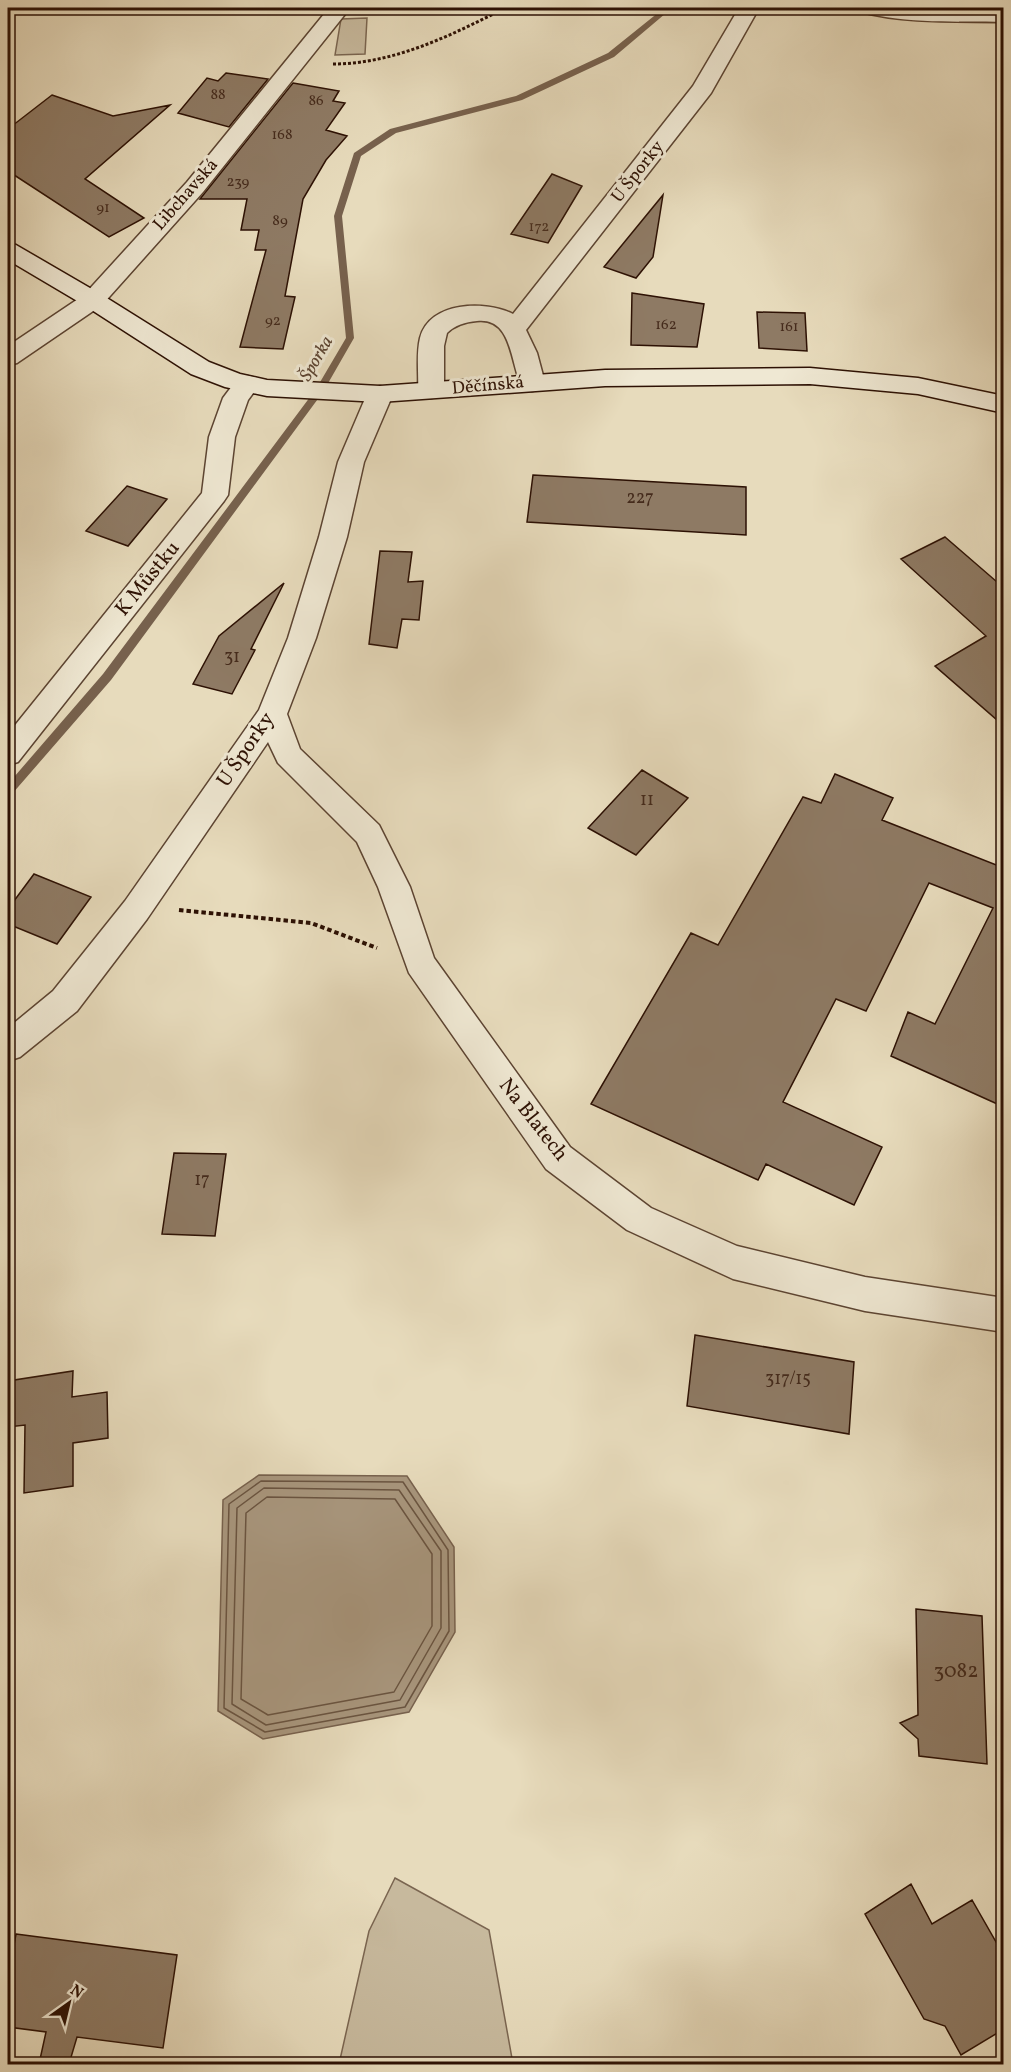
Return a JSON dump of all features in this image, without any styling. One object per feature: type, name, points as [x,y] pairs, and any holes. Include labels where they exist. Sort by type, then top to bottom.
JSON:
[{"type":"street","name":"Libchavská","points":[[8,357],[93,300],[195,187],[340,8]]},
{"type":"street","name":"U Šporky","points":[[515,328],[703,88],[749,8]]},
{"type":"street","points":[[868,8],[904,13],[1004,16]]},
{"type":"street","name":"Děčínská","points":[[8,250],[93,300],[200,368],[247,384],[287,391],[366,394],[605,378],[810,375],[918,386],[1004,405]]},
{"type":"street","points":[[431,390],[433,335],[446,319],[475,312],[498,315],[515,328],[523,347],[532,382]]},
{"type":"street","name":"K Můstku","points":[[8,754],[215,495],[222,437],[236,398],[247,384]]},
{"type":"street","name":"U Šporky","points":[[8,1047],[64,1001],[136,910],[272,714],[302,638],[333,537],[366,394]]},
{"type":"street","name":"Na Blatech","points":[[272,714],[288,755],[368,834],[394,887],[420,964],[558,1158],[639,1219],[734,1262],[864,1294],[1004,1315]]},
{"type":"path","points":[[297,61],[349,66],[428,44],[505,8]]},
{"type":"path","points":[[136,910],[179,910],[311,923],[420,964]]},
{"type":"shaded area","points":[[367,18],[365,54],[335,55],[341,19]]},
{"type":"shaded area","points":[[395,1878],[489,1930],[513,2064],[339,2064],[369,1931]]},
{"type":"water","points":[[259,1475],[407,1476],[454,1547],[455,1632],[409,1712],[263,1739],[218,1711],[223,1500]]},
{"type":"building","points":[[226,73],[268,79],[229,127],[178,113],[207,78],[218,81]]},
{"type":"building","points":[[293,83],[339,91],[333,101],[345,103],[326,130],[347,136],[326,160],[303,199],[285,296],[295,297],[283,349],[240,347],[266,250],[255,250],[259,230],[241,230],[247,199],[200,199]]},
{"type":"building","points":[[52,95],[113,116],[170,105],[85,179],[144,218],[109,237],[8,171],[8,129]]},
{"type":"building","points":[[552,174],[582,186],[548,243],[511,234]]},
{"type":"building","points":[[663,195],[653,257],[636,278],[604,267]]},
{"type":"building","points":[[632,293],[704,304],[697,347],[631,345]]},
{"type":"building","points":[[757,312],[805,313],[807,351],[759,348]]},
{"type":"building","points":[[533,475],[746,487],[746,535],[527,522]]},
{"type":"building","points":[[127,486],[167,499],[128,546],[86,531]]},
{"type":"building","points":[[945,537],[1004,588],[1004,726],[935,666],[986,636],[901,559]]},
{"type":"building","points":[[380,551],[412,552],[408,582],[423,581],[419,620],[402,619],[397,648],[369,644]]},
{"type":"building","points":[[284,583],[251,649],[255,650],[232,694],[193,684],[219,636]]},
{"type":"building","points":[[642,770],[688,798],[636,855],[588,828]]},
{"type":"building","points":[[835,774],[893,798],[882,820],[1004,868],[1004,1107],[891,1056],[908,1012],[935,1024],[993,908],[929,883],[866,1011],[836,999],[783,1102],[882,1147],[854,1205],[766,1164],[758,1180],[591,1104],[691,933],[718,945],[803,797],[821,803]]},
{"type":"building","points":[[34,874],[91,897],[57,944],[8,924],[8,909]]},
{"type":"building","points":[[174,1153],[226,1154],[215,1236],[162,1234]]},
{"type":"building","points":[[695,1335],[854,1362],[849,1434],[687,1406]]},
{"type":"building","points":[[73,1371],[72,1397],[107,1392],[108,1438],[73,1443],[73,1486],[24,1493],[25,1425],[8,1427],[8,1381]]},
{"type":"building","points":[[916,1609],[982,1616],[987,1764],[919,1756],[918,1739],[900,1723],[918,1715]]},
{"type":"building","points":[[911,1884],[932,1924],[972,1900],[1004,1956],[1004,2029],[961,2055],[945,2026],[924,2019],[865,1914]]},
{"type":"building","points":[[16,1934],[177,1955],[163,2048],[77,2037],[69,2064],[39,2064],[46,2032],[8,2027],[8,1977]]},
{"type":"waterway","name":"Šporka","points":[[8,791],[107,677],[320,390],[350,338],[338,216],[357,155],[393,131],[519,98],[611,55],[668,8]]}]
